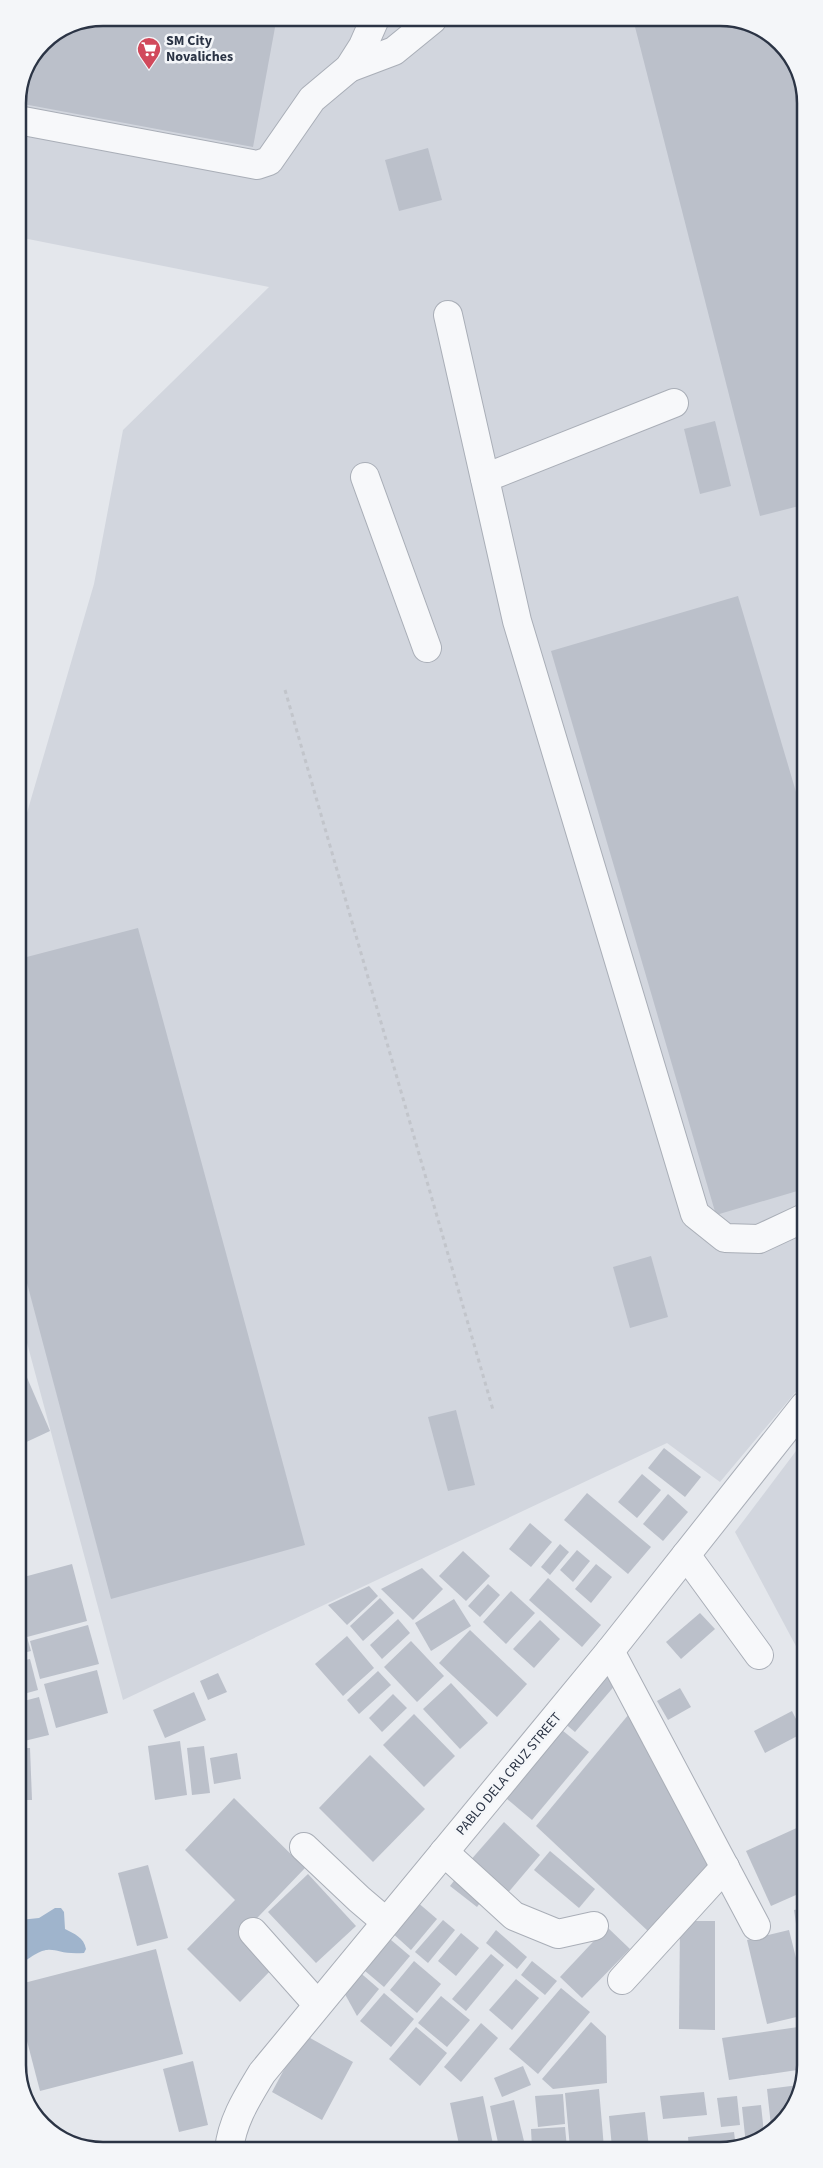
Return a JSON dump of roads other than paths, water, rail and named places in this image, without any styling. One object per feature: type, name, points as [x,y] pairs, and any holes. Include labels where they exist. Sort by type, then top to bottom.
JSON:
[{"type":"street","points":[[26,122],[257,165],[269,161],[312,99],[349,68],[363,46],[372,26]]},
{"type":"street","points":[[349,68],[394,51],[425,26]]},
{"type":"street","points":[[448,315],[517,621],[695,1214],[725,1238],[759,1239],[797,1221]]},
{"type":"street","points":[[485,478],[674,403]]},
{"type":"street","points":[[365,477],[427,648]]},
{"type":"street","name":"PABLO DELA CRUZ STREET","points":[[229,2142],[242,2106],[262,2073],[610,1651],[797,1415]]},
{"type":"street","points":[[686,1555],[759,1655]]},
{"type":"street","points":[[610,1651],[756,1926]]},
{"type":"street","points":[[304,1847],[386,1922]]},
{"type":"street","points":[[444,1852],[514,1916],[558,1934],[594,1926]]},
{"type":"street","points":[[622,1980],[725,1867]]},
{"type":"street","points":[[253,1932],[317,2004]]},
{"type":"water","points":[[55,1908],[61,1908],[64,1912],[65,1929],[78,1936],[83,1942],[86,1949],[84,1953],[46,1950],[26,1961],[26,1919],[39,1918]]},
{"type":"place","name":"SM City Novaliches","points":[[149,70]]}]
